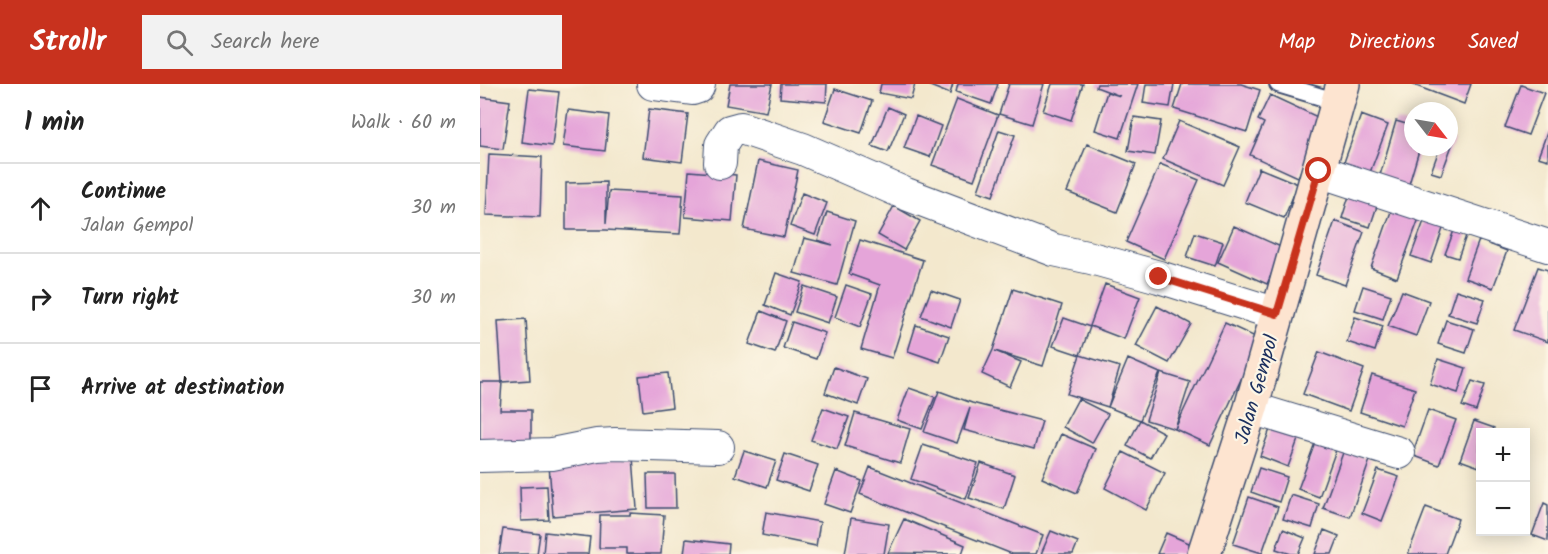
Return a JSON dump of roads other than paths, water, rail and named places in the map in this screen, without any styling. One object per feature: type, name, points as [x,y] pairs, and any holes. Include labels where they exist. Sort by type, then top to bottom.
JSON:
[{"type":"main road","name":"Jalan Gempol","points":[[1204,554],[1251,408],[1340,93]]},
{"type":"street","points":[[653,84],[692,89],[698,87],[699,84]]},
{"type":"street","points":[[720,163],[721,145],[730,131],[741,128],[804,149],[906,194],[1054,250],[1159,277],[1277,314]]},
{"type":"street","points":[[1319,171],[1548,246]]},
{"type":"street","points":[[1251,408],[1399,453]]},
{"type":"street","points":[[480,456],[552,454],[597,445],[615,444],[718,447]]},
{"type":"lane","points":[[1278,84],[1340,93]]}]
